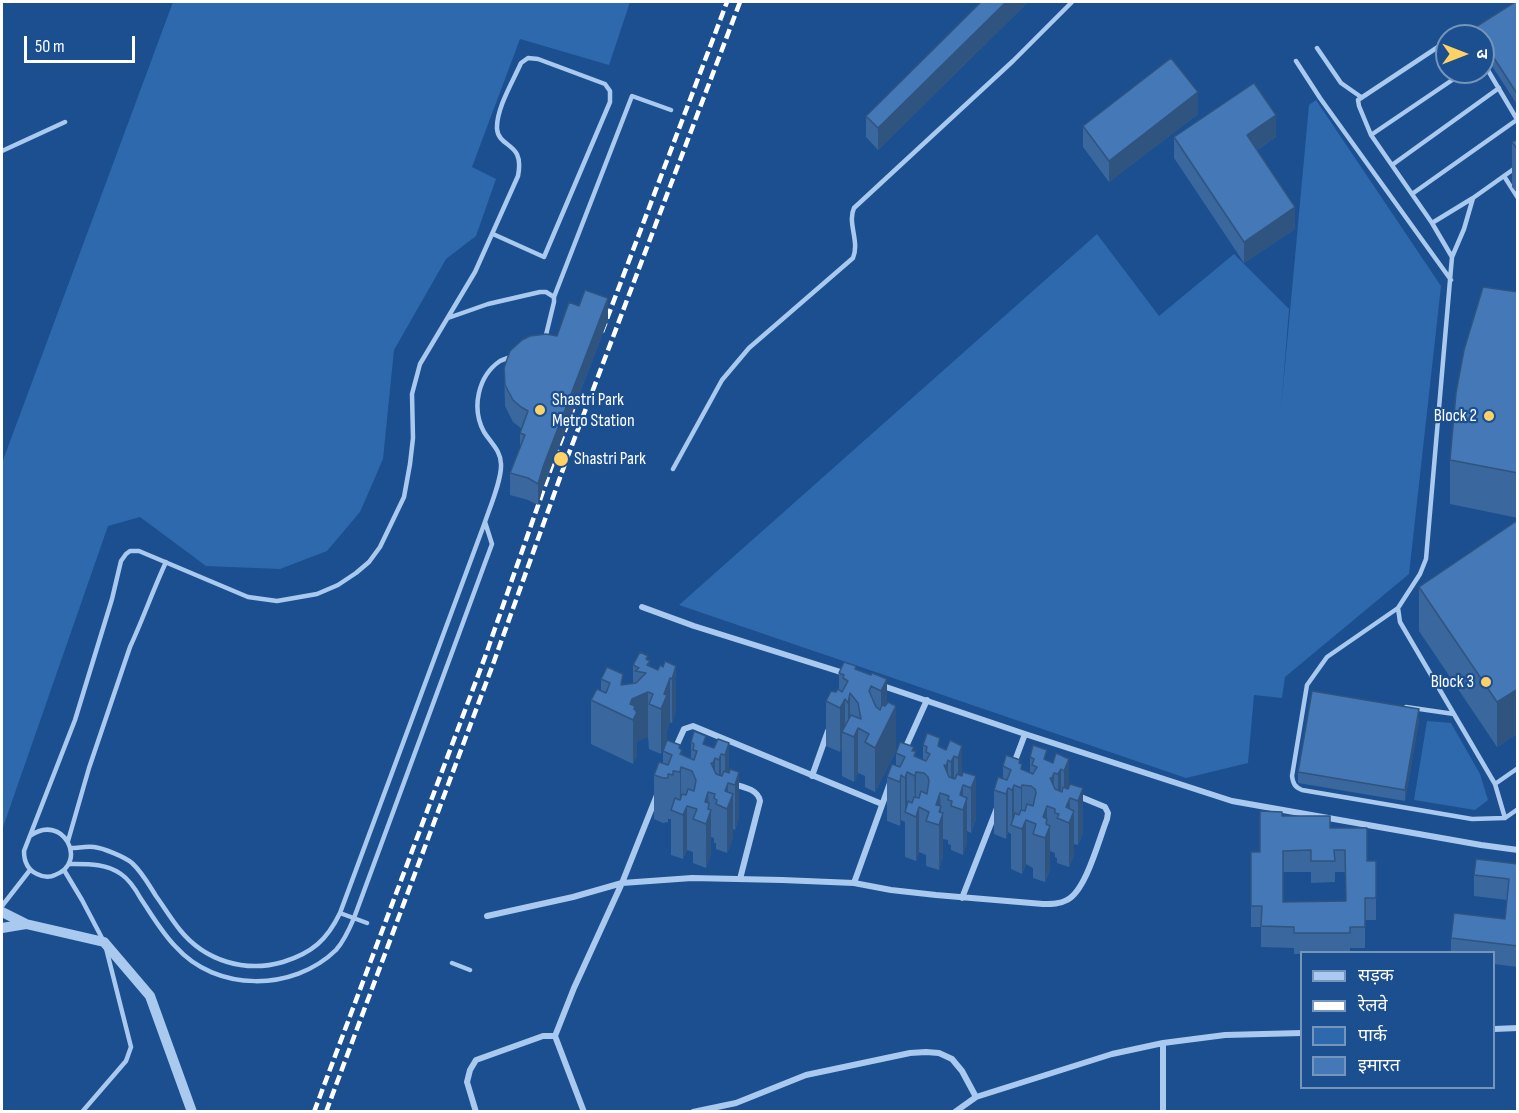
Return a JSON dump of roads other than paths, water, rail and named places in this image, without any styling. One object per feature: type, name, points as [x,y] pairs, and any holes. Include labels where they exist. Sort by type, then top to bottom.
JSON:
[{"type":"street","points":[[642,607],[694,626],[858,677]]},
{"type":"street","points":[[844,685],[849,674]]},
{"type":"street","points":[[876,684],[1232,801],[1518,850]]},
{"type":"street","points":[[903,754],[927,700]]},
{"type":"street","points":[[812,776],[832,719]]},
{"type":"street","points":[[671,760],[684,729],[693,726],[882,804]]},
{"type":"street","points":[[1014,773],[1025,734]]},
{"type":"street","points":[[854,883],[894,775]]},
{"type":"street","points":[[723,780],[755,792],[760,801],[740,879]]},
{"type":"street","points":[[584,1112],[555,1036],[574,987],[622,883],[658,791]]},
{"type":"street","points":[[487,916],[573,897],[622,883],[692,878],[854,883],[891,890],[962,898],[1044,904],[1060,903],[1070,899],[1083,883],[1108,813],[1105,807],[1072,794]]},
{"type":"street","points":[[962,898],[999,801]]},
{"type":"street","points":[[2,912],[26,924],[104,942],[150,996],[192,1112]]},
{"type":"street","points":[[2,928],[26,924]]},
{"type":"street","points":[[1495,1029],[1518,1028]]},
{"type":"street","points":[[955,1112],[976,1097],[1112,1053],[1224,1035],[1300,1033]]},
{"type":"street","points":[[476,1112],[468,1082],[470,1070],[476,1060],[543,1036],[555,1036]]},
{"type":"street","points":[[1163,1043],[1163,1112]]},
{"type":"street","points":[[693,1112],[736,1103],[806,1075],[910,1053],[926,1052],[939,1053],[952,1059],[962,1071],[976,1097]]},
{"type":"lane","points":[[673,469],[722,380],[735,363],[748,348],[853,258],[855,244],[851,214],[854,208],[1013,61],[1072,2]]},
{"type":"lane","points":[[1317,48],[1341,83],[1361,97]]},
{"type":"lane","points":[[1435,49],[1358,100],[1371,135],[1432,223],[1452,257]]},
{"type":"lane","points":[[30,836],[36,832],[49,830],[63,835],[71,848],[69,864],[64,870],[50,877],[35,874],[30,870],[24,858],[24,851],[75,720],[112,599],[121,561],[126,554],[139,550],[248,597],[277,601],[317,594],[338,585],[369,562],[380,547],[404,496],[413,438],[412,394],[420,364],[475,272],[518,176],[521,164],[519,155],[497,131],[498,114],[521,63],[528,58],[538,59],[605,84],[610,91],[610,102],[544,257],[493,234]]},
{"type":"lane","points":[[1296,61],[1450,280]]},
{"type":"lane","points":[[1412,194],[1517,120],[1495,82]]},
{"type":"lane","points":[[1371,135],[1446,84]]},
{"type":"lane","points":[[1392,165],[1499,88]]},
{"type":"lane","points":[[542,346],[547,335],[554,297],[632,96],[671,110]]},
{"type":"lane","points":[[2,151],[65,122]]},
{"type":"lane","points":[[1432,223],[1473,198],[1518,166]]},
{"type":"lane","points":[[1504,176],[1518,198]]},
{"type":"lane","points":[[1473,198],[1464,229],[1452,257],[1426,559],[1420,574],[1398,609],[1327,657],[1307,685],[1292,776],[1293,783],[1302,790],[1472,819],[1505,818],[1518,809]]},
{"type":"lane","points":[[447,318],[489,304],[540,292],[546,292],[554,297]]},
{"type":"lane","points":[[71,848],[94,847],[130,861],[180,930],[191,942],[214,957],[246,966],[268,965],[289,960],[304,953],[325,938],[340,913],[485,522],[501,472],[500,454],[483,430],[477,412],[479,390],[487,374],[501,360],[522,354]]},
{"type":"lane","points":[[69,864],[95,864],[121,874],[135,889],[175,947],[199,967],[212,973],[240,981],[272,980],[303,971],[336,949],[345,938],[354,918],[492,544],[485,522]]},
{"type":"lane","points":[[68,841],[89,768],[130,647],[166,562]]},
{"type":"lane","points":[[1398,609],[1400,622],[1495,784],[1505,818]]},
{"type":"lane","points":[[1306,692],[1317,694]]},
{"type":"lane","points":[[1397,706],[1454,714]]},
{"type":"lane","points":[[1495,784],[1518,768]]},
{"type":"lane","points":[[1273,819],[1275,808]]},
{"type":"lane","points":[[2,906],[30,870]]},
{"type":"lane","points":[[64,870],[104,942],[131,1047],[126,1061],[82,1112]]},
{"type":"lane","points":[[340,913],[367,923]]},
{"type":"lane","points":[[452,963],[470,970]]},
{"type":"railway","points":[[602,332],[727,2]]},
{"type":"railway","points":[[326,1112],[492,667],[566,461],[740,2]]},
{"type":"railway","points":[[314,1112],[485,657],[577,399]]},
{"type":"place","name":"Shastri Park Metro Station","points":[[540,410]]},
{"type":"place","name":"Block 2","points":[[1489,416]]},
{"type":"place","name":"Shastri Park","points":[[561,459]]},
{"type":"place","name":"Block 3","points":[[1486,682]]}]
